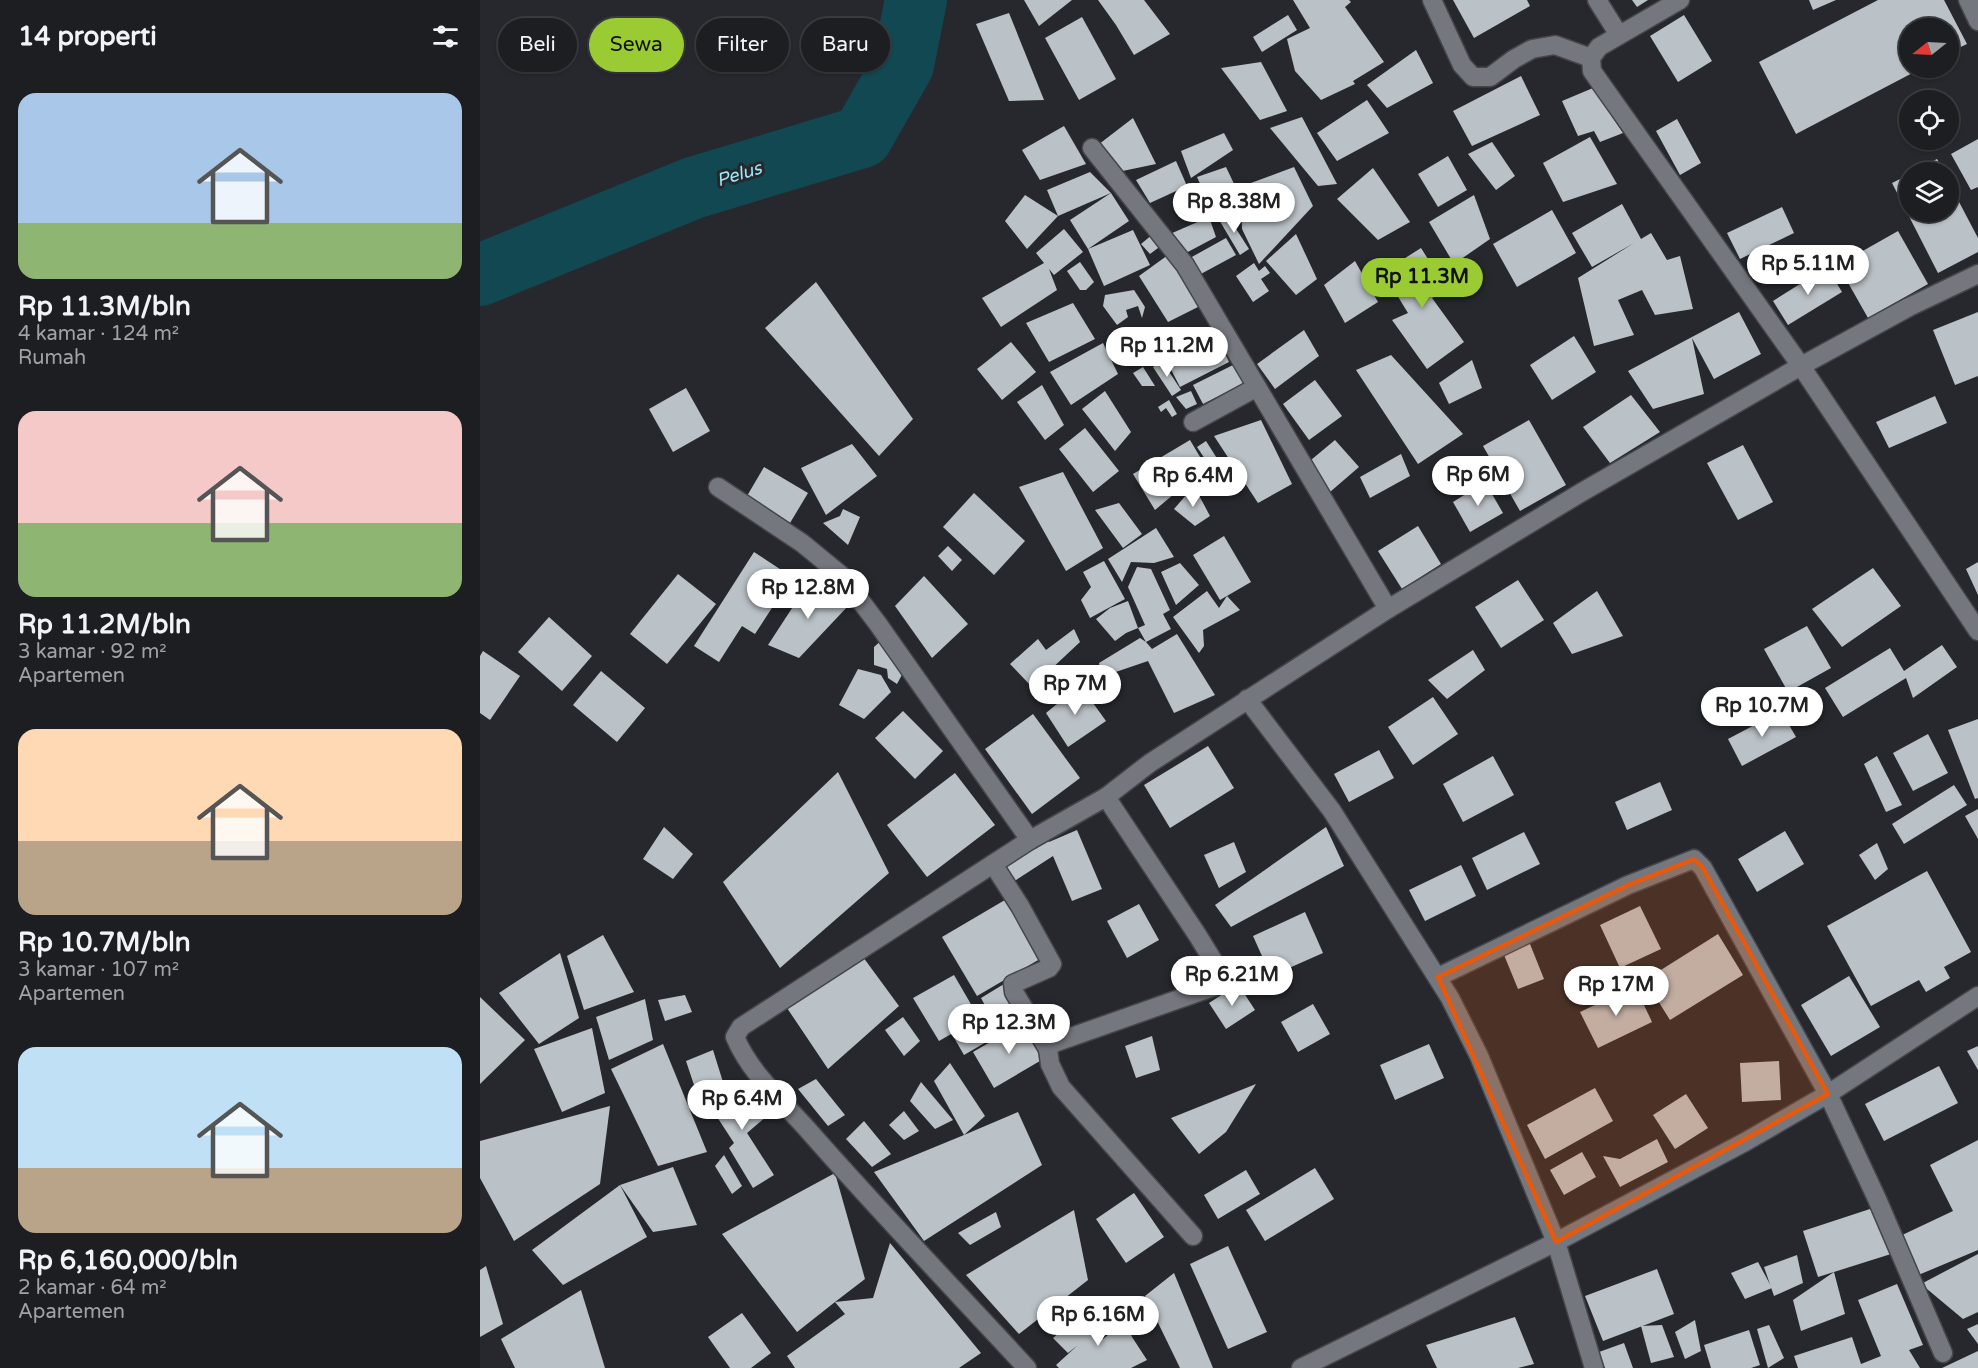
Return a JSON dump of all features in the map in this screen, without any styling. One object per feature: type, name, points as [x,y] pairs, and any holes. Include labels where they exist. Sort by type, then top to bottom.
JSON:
[{"type":"street","points":[[1432,0],[1462,65],[1473,77],[1490,77],[1532,49],[1555,45],[1592,57]]},
{"type":"street","points":[[1597,0],[1619,35]]},
{"type":"street","points":[[1680,0],[1599,47],[1592,57],[1592,70],[1801,366],[1978,631]]},
{"type":"street","points":[[1968,0],[1978,21]]},
{"type":"street","points":[[1092,148],[1185,265],[1388,609]]},
{"type":"street","points":[[1027,1368],[840,1167],[757,1072],[741,1051],[735,1037],[741,1027],[1030,840],[1106,797],[1150,763],[1388,609],[1582,492],[1801,366],[1909,307],[1978,274]]},
{"type":"street","points":[[1194,422],[1257,387]]},
{"type":"street","points":[[718,487],[802,543],[842,575],[1030,840]]},
{"type":"street","points":[[1247,699],[1332,811],[1438,977],[1479,1056],[1556,1242],[1594,1368]]},
{"type":"street","points":[[1048,1049],[1054,1043],[1082,1032],[1213,987],[1225,980],[1106,797]]},
{"type":"street","points":[[1438,977],[1628,885],[1694,859],[1703,868],[1828,1094],[1877,1199],[1943,1353]]},
{"type":"street","points":[[993,864],[1020,906],[1052,964],[1049,968],[1012,986],[1048,1049],[1050,1064],[1061,1087],[1193,1236]]},
{"type":"street","points":[[1301,1368],[1556,1242],[1745,1142],[1828,1094],[1978,996]]},
{"type":"highlighted area","points":[[1694,859],[1703,868],[1828,1094],[1556,1242],[1438,977],[1628,885]]},
{"type":"building","points":[[1024,0],[1072,0],[1039,26]]},
{"type":"building","points":[[1098,0],[1144,0],[1170,34],[1134,55]]},
{"type":"building","points":[[1293,0],[1349,0],[1351,2],[1345,7],[1384,62],[1353,81],[1355,84],[1321,100],[1295,71],[1287,39],[1310,28]]},
{"type":"building","points":[[1453,0],[1527,0],[1530,6],[1474,38]]},
{"type":"building","points":[[1632,0],[1648,0],[1637,7]]},
{"type":"building","points":[[1809,0],[1836,0],[1813,10]]},
{"type":"building","points":[[1878,0],[1944,0],[1953,18],[1899,18],[1899,78],[1903,78],[1796,134],[1759,62]]},
{"type":"building","points":[[1009,13],[1044,100],[1009,101],[976,24]]},
{"type":"building","points":[[1288,15],[1297,30],[1262,52],[1253,37]]},
{"type":"building","points":[[1684,15],[1712,61],[1678,82],[1650,36]]},
{"type":"building","points":[[1082,17],[1116,79],[1079,100],[1045,38]]},
{"type":"building","points":[[1959,29],[1967,44],[1959,48]]},
{"type":"building","points":[[1416,50],[1433,83],[1387,108],[1367,85]]},
{"type":"building","points":[[1261,62],[1287,111],[1260,120],[1221,68]]},
{"type":"building","points":[[1521,76],[1540,115],[1472,146],[1453,111]]},
{"type":"building","points":[[1593,88],[1623,133],[1600,142],[1594,131],[1578,136],[1562,101]]},
{"type":"building","points":[[1367,100],[1389,133],[1337,161],[1317,133]]},
{"type":"building","points":[[1302,117],[1337,184],[1318,186],[1270,128]]},
{"type":"building","points":[[1133,118],[1156,164],[1113,173],[1094,148]]},
{"type":"building","points":[[1677,119],[1701,163],[1680,175],[1656,131]]},
{"type":"building","points":[[1064,126],[1086,164],[1040,180],[1022,150]]},
{"type":"building","points":[[1224,133],[1233,150],[1191,178],[1181,151]]},
{"type":"building","points":[[1590,137],[1617,184],[1563,202],[1543,163]]},
{"type":"building","points":[[1978,139],[1978,187],[1971,190],[1959,168],[1959,162],[1955,162],[1951,154]]},
{"type":"building","points":[[1492,142],[1515,176],[1496,190],[1468,154]]},
{"type":"building","points":[[1448,156],[1467,190],[1438,207],[1418,174]]},
{"type":"building","points":[[1176,161],[1187,186],[1150,203],[1136,180]]},
{"type":"building","points":[[1226,167],[1236,188],[1207,199],[1197,177]]},
{"type":"building","points":[[1294,167],[1313,206],[1259,264],[1242,229],[1240,187]]},
{"type":"building","points":[[1373,168],[1410,222],[1378,240],[1337,199]]},
{"type":"building","points":[[1090,172],[1111,193],[1058,216],[1047,190]]},
{"type":"building","points":[[1899,180],[1899,197],[1892,183]]},
{"type":"building","points":[[1111,193],[1129,221],[1088,249],[1070,220]]},
{"type":"building","points":[[1025,195],[1058,216],[1027,249],[1005,221]]},
{"type":"building","points":[[1474,195],[1490,239],[1454,264],[1429,222]]},
{"type":"building","points":[[1959,202],[1978,238],[1978,252],[1938,273],[1912,222],[1959,222]]},
{"type":"building","points":[[1622,204],[1641,239],[1651,233],[1667,260],[1680,256],[1693,309],[1655,315],[1642,290],[1618,300],[1634,335],[1594,346],[1578,278],[1634,243],[1592,267],[1572,233]]},
{"type":"building","points":[[1782,207],[1794,233],[1740,259],[1727,233]]},
{"type":"building","points":[[1552,210],[1576,253],[1517,287],[1493,244]]},
{"type":"building","points":[[1226,213],[1249,249],[1240,255],[1218,218]]},
{"type":"building","points":[[1209,217],[1216,237],[1184,254],[1170,234]]},
{"type":"building","points":[[1064,229],[1083,252],[1054,275],[1049,269],[1057,290],[1001,327],[982,298],[1044,263],[1036,253]]},
{"type":"building","points":[[1133,230],[1150,265],[1104,286],[1088,249]]},
{"type":"building","points":[[1898,231],[1928,284],[1868,318],[1838,265]]},
{"type":"building","points":[[1153,234],[1162,245],[1150,254],[1141,244]]},
{"type":"building","points":[[1296,234],[1317,279],[1296,295],[1266,261]]},
{"type":"building","points":[[1226,238],[1236,255],[1199,275],[1190,258]]},
{"type":"building","points":[[1421,248],[1447,289],[1432,298],[1464,342],[1427,369],[1392,320],[1408,313],[1383,272]]},
{"type":"building","points":[[1168,255],[1202,305],[1168,322],[1139,276]]},
{"type":"building","points":[[1355,261],[1378,302],[1345,323],[1324,285]]},
{"type":"building","points":[[1080,262],[1094,282],[1086,290],[1080,290],[1067,271]]},
{"type":"building","points":[[1254,263],[1259,271],[1265,266],[1270,273],[1261,279],[1269,291],[1253,302],[1236,276]]},
{"type":"building","points":[[1827,267],[1842,292],[1788,325],[1773,301]]},
{"type":"building","points":[[816,282],[913,419],[879,456],[765,328]]},
{"type":"building","points":[[1134,290],[1145,307],[1142,318],[1138,306],[1126,310],[1128,317],[1117,325],[1103,306],[1105,295]]},
{"type":"building","points":[[1073,303],[1095,339],[1049,362],[1026,323]]},
{"type":"building","points":[[1739,312],[1761,354],[1714,379],[1692,338],[1704,394],[1653,409],[1628,371]]},
{"type":"building","points":[[1978,312],[1978,376],[1955,385],[1933,330]]},
{"type":"building","points":[[1213,329],[1229,362],[1180,387],[1163,354]]},
{"type":"building","points":[[1304,330],[1319,356],[1275,389],[1257,364]]},
{"type":"building","points":[[1154,331],[1164,331],[1167,339],[1155,343],[1151,338]]},
{"type":"building","points":[[1574,336],[1596,372],[1552,400],[1530,365]]},
{"type":"building","points":[[1011,342],[1036,372],[1002,400],[977,369]]},
{"type":"building","points":[[1103,343],[1118,374],[1071,405],[1050,372]]},
{"type":"building","points":[[1391,355],[1463,434],[1418,464],[1356,370]]},
{"type":"building","points":[[1472,360],[1482,388],[1449,404],[1439,383]]},
{"type":"building","points":[[1162,361],[1181,390],[1172,396],[1153,367]]},
{"type":"building","points":[[1235,364],[1244,383],[1203,404],[1193,385]]},
{"type":"building","points":[[1143,367],[1155,386],[1142,386],[1133,373]]},
{"type":"building","points":[[1315,380],[1342,416],[1309,440],[1283,404]]},
{"type":"building","points":[[1042,385],[1064,425],[1045,440],[1017,402]]},
{"type":"building","points":[[686,388],[710,431],[673,452],[649,409]]},
{"type":"building","points":[[1105,391],[1131,432],[1115,451],[1082,409]]},
{"type":"building","points":[[1191,391],[1197,404],[1186,409],[1176,397]]},
{"type":"building","points":[[1631,395],[1660,432],[1610,463],[1583,427]]},
{"type":"building","points":[[1935,396],[1947,423],[1889,448],[1876,422]]},
{"type":"building","points":[[1169,400],[1177,414],[1172,417],[1166,408],[1161,412],[1158,407]]},
{"type":"building","points":[[1261,420],[1292,484],[1258,503],[1214,436]]},
{"type":"building","points":[[1529,420],[1566,485],[1520,511],[1483,446]]},
{"type":"building","points":[[1085,428],[1119,471],[1093,492],[1059,449]]},
{"type":"building","points":[[1190,440],[1206,467],[1155,510],[1133,474]]},
{"type":"building","points":[[1335,440],[1359,467],[1330,492],[1311,460]]},
{"type":"building","points":[[1206,441],[1218,460],[1209,465],[1197,447]]},
{"type":"building","points":[[852,444],[877,476],[826,515],[801,468]]},
{"type":"building","points":[[1743,445],[1773,502],[1738,520],[1707,463]]},
{"type":"building","points":[[1401,454],[1410,476],[1370,498],[1360,477]]},
{"type":"building","points":[[764,467],[808,493],[790,523],[747,496]]},
{"type":"building","points":[[1063,472],[1103,548],[1066,571],[1019,487]]},
{"type":"building","points":[[1485,482],[1503,513],[1470,532],[1453,502]]},
{"type":"building","points":[[1194,486],[1210,516],[1195,526],[1174,509]]},
{"type":"building","points":[[974,493],[1025,541],[994,575],[943,527]]},
{"type":"building","points":[[1119,503],[1142,534],[1123,548],[1095,510]]},
{"type":"building","points":[[843,509],[860,517],[848,545],[823,523],[840,516]]},
{"type":"building","points":[[1418,526],[1441,564],[1402,589],[1378,551]]},
{"type":"building","points":[[1156,528],[1174,557],[1154,563],[1131,562],[1122,582],[1108,559]]},
{"type":"building","points":[[1224,536],[1251,582],[1220,600],[1193,555]]},
{"type":"building","points":[[948,546],[962,560],[952,571],[938,556]]},
{"type":"building","points":[[754,552],[792,577],[755,634],[742,626],[719,662],[694,646]]},
{"type":"building","points":[[1104,561],[1125,599],[1090,618],[1081,600],[1091,587],[1083,572]]},
{"type":"building","points":[[1978,562],[1978,595],[1966,569]]},
{"type":"building","points":[[1180,563],[1199,585],[1176,605],[1161,572]]},
{"type":"building","points":[[1137,567],[1151,569],[1170,610],[1163,614],[1171,629],[1146,642],[1138,628],[1145,625],[1128,587]]},
{"type":"building","points":[[1873,568],[1901,606],[1842,647],[1812,609]]},
{"type":"building","points":[[678,574],[716,604],[667,664],[630,634]]},
{"type":"building","points":[[924,576],[968,624],[932,658],[895,606]]},
{"type":"building","points":[[811,579],[849,605],[799,658],[768,645]]},
{"type":"building","points":[[1518,580],[1544,620],[1501,648],[1475,607]]},
{"type":"building","points":[[1207,591],[1219,608],[1227,596],[1240,610],[1203,630],[1204,646],[1199,653],[1173,617]]},
{"type":"building","points":[[1597,591],[1623,636],[1572,654],[1553,623]]},
{"type":"building","points":[[1128,601],[1138,628],[1115,641],[1096,619],[1110,608]]},
{"type":"building","points":[[549,617],[592,656],[562,691],[518,652]]},
{"type":"building","points":[[1807,626],[1831,668],[1788,692],[1764,649]]},
{"type":"building","points":[[1074,629],[1080,642],[1032,687],[1010,664],[1038,639],[1046,650]]},
{"type":"building","points":[[1177,634],[1215,695],[1174,713],[1148,661],[1101,677],[1099,663],[1140,638],[1152,649]]},
{"type":"building","points":[[883,639],[905,669],[897,684],[888,678],[887,669],[874,665],[874,647]]},
{"type":"building","points":[[1942,645],[1957,667],[1913,698],[1906,678],[1843,717],[1825,688],[1890,648],[1904,671]]},
{"type":"building","points":[[1473,650],[1485,670],[1447,699],[1428,680]]},
{"type":"building","points":[[483,651],[520,676],[490,720],[480,713],[480,656]]},
{"type":"building","points":[[858,669],[881,675],[891,692],[864,719],[839,705]]},
{"type":"building","points":[[601,671],[645,708],[617,742],[573,705]]},
{"type":"building","points":[[1080,685],[1106,721],[1068,747],[1046,713]]},
{"type":"building","points":[[1433,697],[1458,734],[1413,765],[1388,727]]},
{"type":"building","points":[[903,711],[943,751],[915,779],[875,738]]},
{"type":"building","points":[[1781,711],[1796,737],[1742,766],[1728,739]]},
{"type":"building","points":[[1033,714],[1080,778],[1032,814],[985,749]]},
{"type":"building","points":[[1978,719],[1978,798],[1975,799],[1948,730]]},
{"type":"building","points":[[1928,734],[1948,773],[1913,791],[1893,753]]},
{"type":"building","points":[[1208,746],[1234,788],[1170,828],[1144,785]]},
{"type":"building","points":[[1379,750],[1394,778],[1349,802],[1334,774]]},
{"type":"building","points":[[1493,756],[1514,795],[1463,822],[1443,784]]},
{"type":"building","points":[[1877,756],[1902,805],[1886,812],[1864,764]]},
{"type":"building","points":[[838,772],[889,873],[780,968],[723,882]]},
{"type":"building","points":[[955,773],[995,825],[927,877],[887,825]]},
{"type":"building","points":[[1660,782],[1672,810],[1627,830],[1615,802]]},
{"type":"building","points":[[1954,785],[1967,805],[1904,844],[1892,824]]},
{"type":"building","points":[[1978,809],[1978,839],[1965,816]]},
{"type":"building","points":[[664,827],[693,854],[673,879],[643,859]]},
{"type":"building","points":[[1326,827],[1344,866],[1231,927],[1215,905]]},
{"type":"building","points":[[1077,830],[1102,889],[1072,901],[1053,856],[1010,884],[1002,867],[1047,839],[1049,842]]},
{"type":"building","points":[[1785,831],[1804,864],[1757,892],[1738,859]]},
{"type":"building","points":[[1524,832],[1540,864],[1487,890],[1472,858]]},
{"type":"building","points":[[1234,842],[1246,872],[1219,888],[1204,855]]},
{"type":"building","points":[[1877,843],[1888,869],[1875,880],[1859,855]]},
{"type":"building","points":[[1461,865],[1476,896],[1425,921],[1409,890]]},
{"type":"building","points":[[1927,871],[1971,952],[1944,967],[1950,978],[1926,992],[1919,980],[1871,1006],[1827,926]]},
{"type":"building","points":[[1010,897],[1045,956],[977,996],[942,937]]},
{"type":"building","points":[[1139,904],[1159,940],[1127,958],[1107,921]]},
{"type":"building","points":[[1640,906],[1661,949],[1620,968],[1600,925]]},
{"type":"building","points":[[1305,912],[1323,953],[1271,976],[1253,936]]},
{"type":"building","points":[[1718,934],[1743,975],[1670,1020],[1645,980]]},
{"type":"building","points":[[603,935],[634,992],[584,1010],[567,956]]},
{"type":"building","points":[[1528,939],[1544,979],[1518,989],[1502,950]]},
{"type":"building","points":[[560,953],[579,1018],[539,1044],[499,993]]},
{"type":"building","points":[[863,957],[899,1006],[828,1069],[785,1005]]},
{"type":"building","points":[[954,975],[979,1018],[939,1041],[913,998]]},
{"type":"building","points":[[1849,976],[1880,1027],[1831,1056],[1801,1005]]},
{"type":"building","points":[[1004,984],[1024,1020],[964,1055],[953,1036],[990,1015],[981,998]]},
{"type":"building","points":[[1238,984],[1255,1010],[1226,1029],[1209,1003]]},
{"type":"building","points":[[1635,986],[1652,1022],[1598,1048],[1580,1012]]},
{"type":"building","points":[[685,995],[692,1012],[665,1021],[658,1000]]},
{"type":"building","points":[[480,997],[525,1040],[480,1084]]},
{"type":"building","points":[[645,999],[653,1040],[609,1060],[596,1017]]},
{"type":"building","points":[[1313,1004],[1330,1034],[1298,1052],[1281,1022]]},
{"type":"building","points":[[903,1017],[920,1041],[904,1056],[885,1030]]},
{"type":"building","points":[[1025,1022],[1045,1058],[994,1088],[973,1052]]},
{"type":"building","points":[[592,1028],[605,1093],[562,1112],[534,1049]]},
{"type":"building","points":[[1152,1036],[1160,1070],[1136,1078],[1125,1046]]},
{"type":"building","points":[[663,1044],[707,1152],[658,1166],[611,1069]]},
{"type":"building","points":[[1429,1044],[1444,1078],[1395,1100],[1380,1065]]},
{"type":"building","points":[[1978,1046],[1978,1070],[1967,1051]]},
{"type":"building","points":[[713,1050],[723,1082],[697,1094],[686,1061]]},
{"type":"building","points":[[1779,1061],[1781,1100],[1742,1102],[1740,1063]]},
{"type":"building","points":[[950,1063],[985,1116],[964,1135],[934,1081]]},
{"type":"building","points":[[1939,1066],[1958,1103],[1884,1141],[1865,1104]]},
{"type":"building","points":[[816,1079],[845,1115],[828,1126],[798,1089]]},
{"type":"building","points":[[921,1082],[953,1120],[935,1129],[910,1101]]},
{"type":"building","points":[[1256,1084],[1226,1132],[1199,1154],[1171,1118]]},
{"type":"building","points":[[742,1086],[767,1116],[747,1133],[774,1175],[753,1188],[729,1148],[734,1143],[706,1100]]},
{"type":"building","points":[[1595,1088],[1613,1121],[1545,1159],[1527,1125]]},
{"type":"building","points":[[1686,1094],[1708,1128],[1675,1149],[1653,1115]]},
{"type":"building","points":[[610,1106],[600,1184],[514,1241],[480,1178],[480,1141]]},
{"type":"building","points":[[904,1111],[919,1131],[904,1140],[889,1125]]},
{"type":"building","points":[[1018,1112],[1042,1165],[924,1241],[874,1172]]},
{"type":"building","points":[[864,1121],[891,1154],[872,1167],[846,1139]]},
{"type":"building","points":[[1657,1139],[1668,1162],[1620,1187],[1603,1156],[1620,1159]]},
{"type":"building","points":[[1978,1140],[1978,1250],[1916,1276],[1898,1237],[1953,1211],[1930,1165]]},
{"type":"building","points":[[1582,1152],[1596,1177],[1564,1195],[1550,1170]]},
{"type":"building","points":[[724,1155],[742,1186],[732,1194],[715,1166]]},
{"type":"building","points":[[673,1167],[697,1225],[653,1232],[620,1185]]},
{"type":"building","points":[[1315,1168],[1334,1199],[1265,1241],[1246,1210]]},
{"type":"building","points":[[1246,1170],[1260,1194],[1218,1219],[1204,1195]]},
{"type":"building","points":[[835,1173],[865,1279],[797,1332],[722,1234]]},
{"type":"building","points":[[620,1185],[647,1237],[563,1285],[532,1250]]},
{"type":"building","points":[[1134,1193],[1164,1237],[1126,1263],[1096,1219]]},
{"type":"building","points":[[1876,1207],[1891,1254],[1818,1277],[1803,1231]]},
{"type":"building","points":[[1074,1210],[1088,1280],[1019,1334],[966,1275]]},
{"type":"building","points":[[996,1212],[1001,1227],[970,1245],[958,1233]]},
{"type":"building","points":[[890,1243],[981,1353],[959,1368],[795,1368],[787,1356],[845,1314],[835,1302],[873,1298]]},
{"type":"building","points":[[1228,1246],[1267,1332],[1228,1349],[1190,1264]]},
{"type":"building","points":[[1978,1254],[1978,1312],[1963,1319],[1921,1284]]},
{"type":"building","points":[[1797,1255],[1803,1283],[1774,1296],[1764,1267]]},
{"type":"building","points":[[1758,1262],[1772,1288],[1745,1299],[1731,1273]]},
{"type":"building","points":[[486,1266],[503,1324],[480,1337],[480,1270]]},
{"type":"building","points":[[1657,1269],[1674,1314],[1603,1341],[1585,1296]]},
{"type":"building","points":[[1834,1272],[1845,1314],[1801,1331],[1793,1300]]},
{"type":"building","points":[[1174,1273],[1213,1368],[1180,1368],[1145,1296]]},
{"type":"building","points":[[1897,1284],[1923,1345],[1909,1350],[1920,1368],[1798,1368],[1794,1356],[1852,1337],[1861,1364],[1881,1356],[1858,1300]]},
{"type":"building","points":[[581,1290],[605,1368],[515,1368],[501,1339]]},
{"type":"building","points":[[742,1313],[771,1353],[751,1368],[730,1368],[708,1337]]},
{"type":"building","points":[[1082,1314],[1103,1339],[1125,1321],[1147,1360],[1131,1368],[1059,1368],[1056,1365],[1078,1345],[1068,1353],[1053,1338]]},
{"type":"building","points":[[1515,1317],[1534,1364],[1518,1368],[1437,1368],[1426,1345]]},
{"type":"building","points":[[1695,1320],[1701,1351],[1685,1359],[1675,1332]]},
{"type":"building","points":[[1978,1324],[1978,1344],[1967,1329]]},
{"type":"building","points":[[1662,1325],[1674,1357],[1651,1363],[1641,1326]]},
{"type":"building","points":[[1769,1325],[1784,1358],[1768,1368],[1757,1329]]},
{"type":"building","points":[[1749,1330],[1760,1365],[1751,1368],[1711,1368],[1704,1345]]},
{"type":"building","points":[[1624,1343],[1633,1368],[1605,1368],[1599,1352]]},
{"type":"building","points":[[1978,1351],[1978,1368],[1942,1368]]},
{"type":"waterway","name":"Pelus","points":[[480,275],[693,188],[862,137],[903,65],[916,0]]}]
